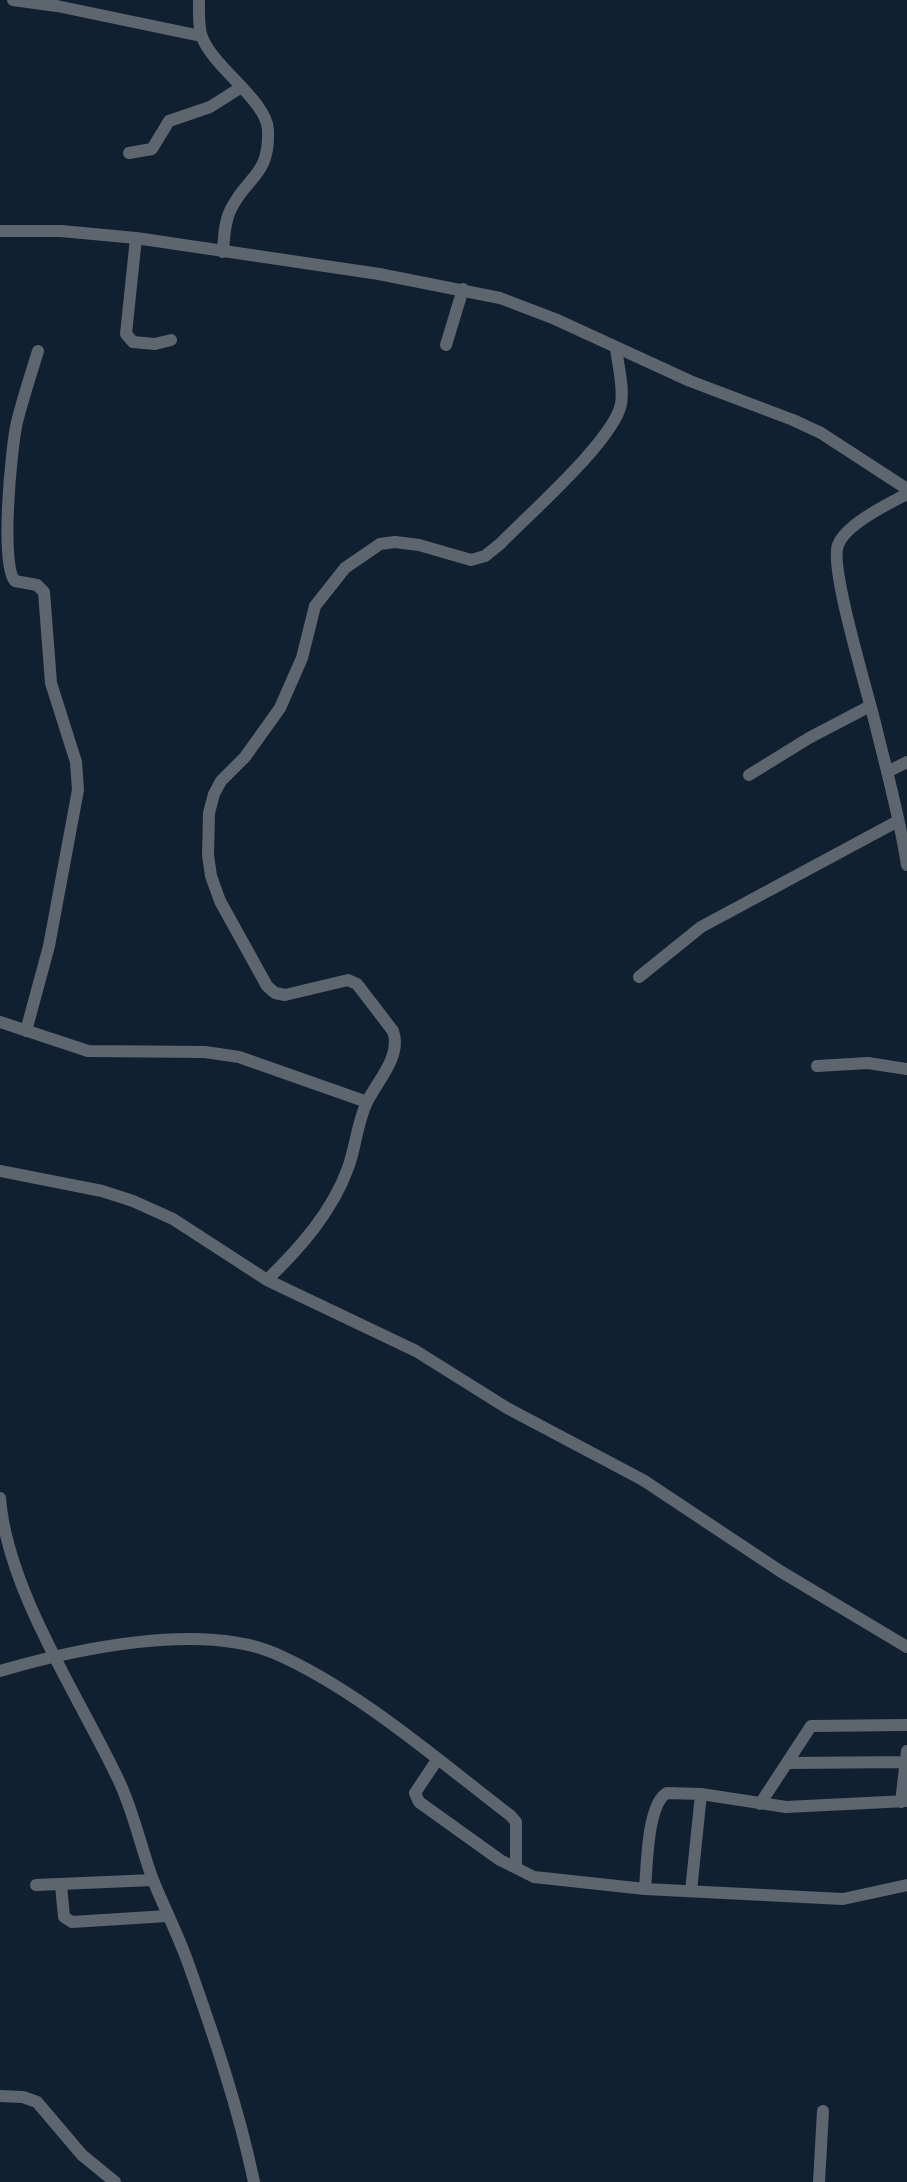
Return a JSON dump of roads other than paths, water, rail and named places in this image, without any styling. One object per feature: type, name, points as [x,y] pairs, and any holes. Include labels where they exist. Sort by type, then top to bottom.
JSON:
[{"type":"street","points":[[13,0],[57,6],[201,36]]},
{"type":"street","points":[[199,0],[201,36],[267,120],[266,159],[257,176],[229,213],[223,252]]},
{"type":"street","points":[[129,153],[152,149],[169,121],[210,107],[240,88]]},
{"type":"street","points":[[0,231],[62,231],[136,238],[463,289],[511,302],[820,434],[907,489]]},
{"type":"street","points":[[136,238],[126,334],[133,342],[155,344],[171,340]]},
{"type":"street","points":[[446,345],[463,289]]},
{"type":"street","points":[[267,1280],[306,1240],[343,1181],[367,1102],[395,1052],[393,1031],[357,984],[348,980],[285,995],[275,993],[267,986],[220,901],[211,876],[208,855],[209,813],[214,794],[221,782],[245,757],[280,708],[302,658],[315,606],[345,568],[380,544],[395,542],[419,545],[471,560],[485,556],[500,544],[590,452],[609,427],[620,407],[622,395],[616,348]]},
{"type":"street","points":[[26,1031],[49,946],[76,810],[77,773],[73,750],[51,683],[44,591],[37,585],[15,581],[9,575],[3,517],[17,423],[38,351]]},
{"type":"street","points":[[907,494],[867,517],[844,536],[837,548],[843,599],[887,772],[907,865]]},
{"type":"street","points":[[749,775],[810,738],[870,706]]},
{"type":"street","points":[[887,772],[907,762]]},
{"type":"street","points":[[639,977],[701,927],[898,821]]},
{"type":"street","points":[[0,1022],[88,1051],[205,1052],[231,1055],[367,1102]]},
{"type":"street","points":[[817,1066],[868,1063],[907,1069]]},
{"type":"street","points":[[0,1171],[102,1191],[133,1201],[173,1219],[267,1280],[416,1351],[507,1408],[643,1480],[780,1571],[907,1647]]},
{"type":"street","points":[[0,1497],[7,1537],[18,1572],[54,1655],[120,1784],[153,1880],[186,1959],[237,2110],[254,2182]]},
{"type":"street","points":[[0,1671],[54,1655],[121,1644],[187,1640],[227,1641],[272,1653],[336,1685],[511,1816],[516,1822],[516,1868]]},
{"type":"street","points":[[760,1804],[806,1731],[814,1725],[907,1725]]},
{"type":"street","points":[[645,1889],[650,1831],[660,1798],[667,1793],[701,1794],[760,1804],[816,1807],[904,1801],[907,1756],[787,1763]]},
{"type":"street","points":[[437,1760],[415,1793],[419,1802],[516,1868],[534,1877],[645,1889],[843,1899],[907,1885]]},
{"type":"street","points":[[691,1891],[701,1794]]},
{"type":"street","points":[[36,1886],[153,1880]]},
{"type":"street","points":[[61,1885],[64,1917],[72,1922],[167,1916]]},
{"type":"street","points":[[0,2096],[23,2097],[37,2102],[82,2155],[115,2182]]},
{"type":"street","points":[[819,2182],[823,2112]]}]
